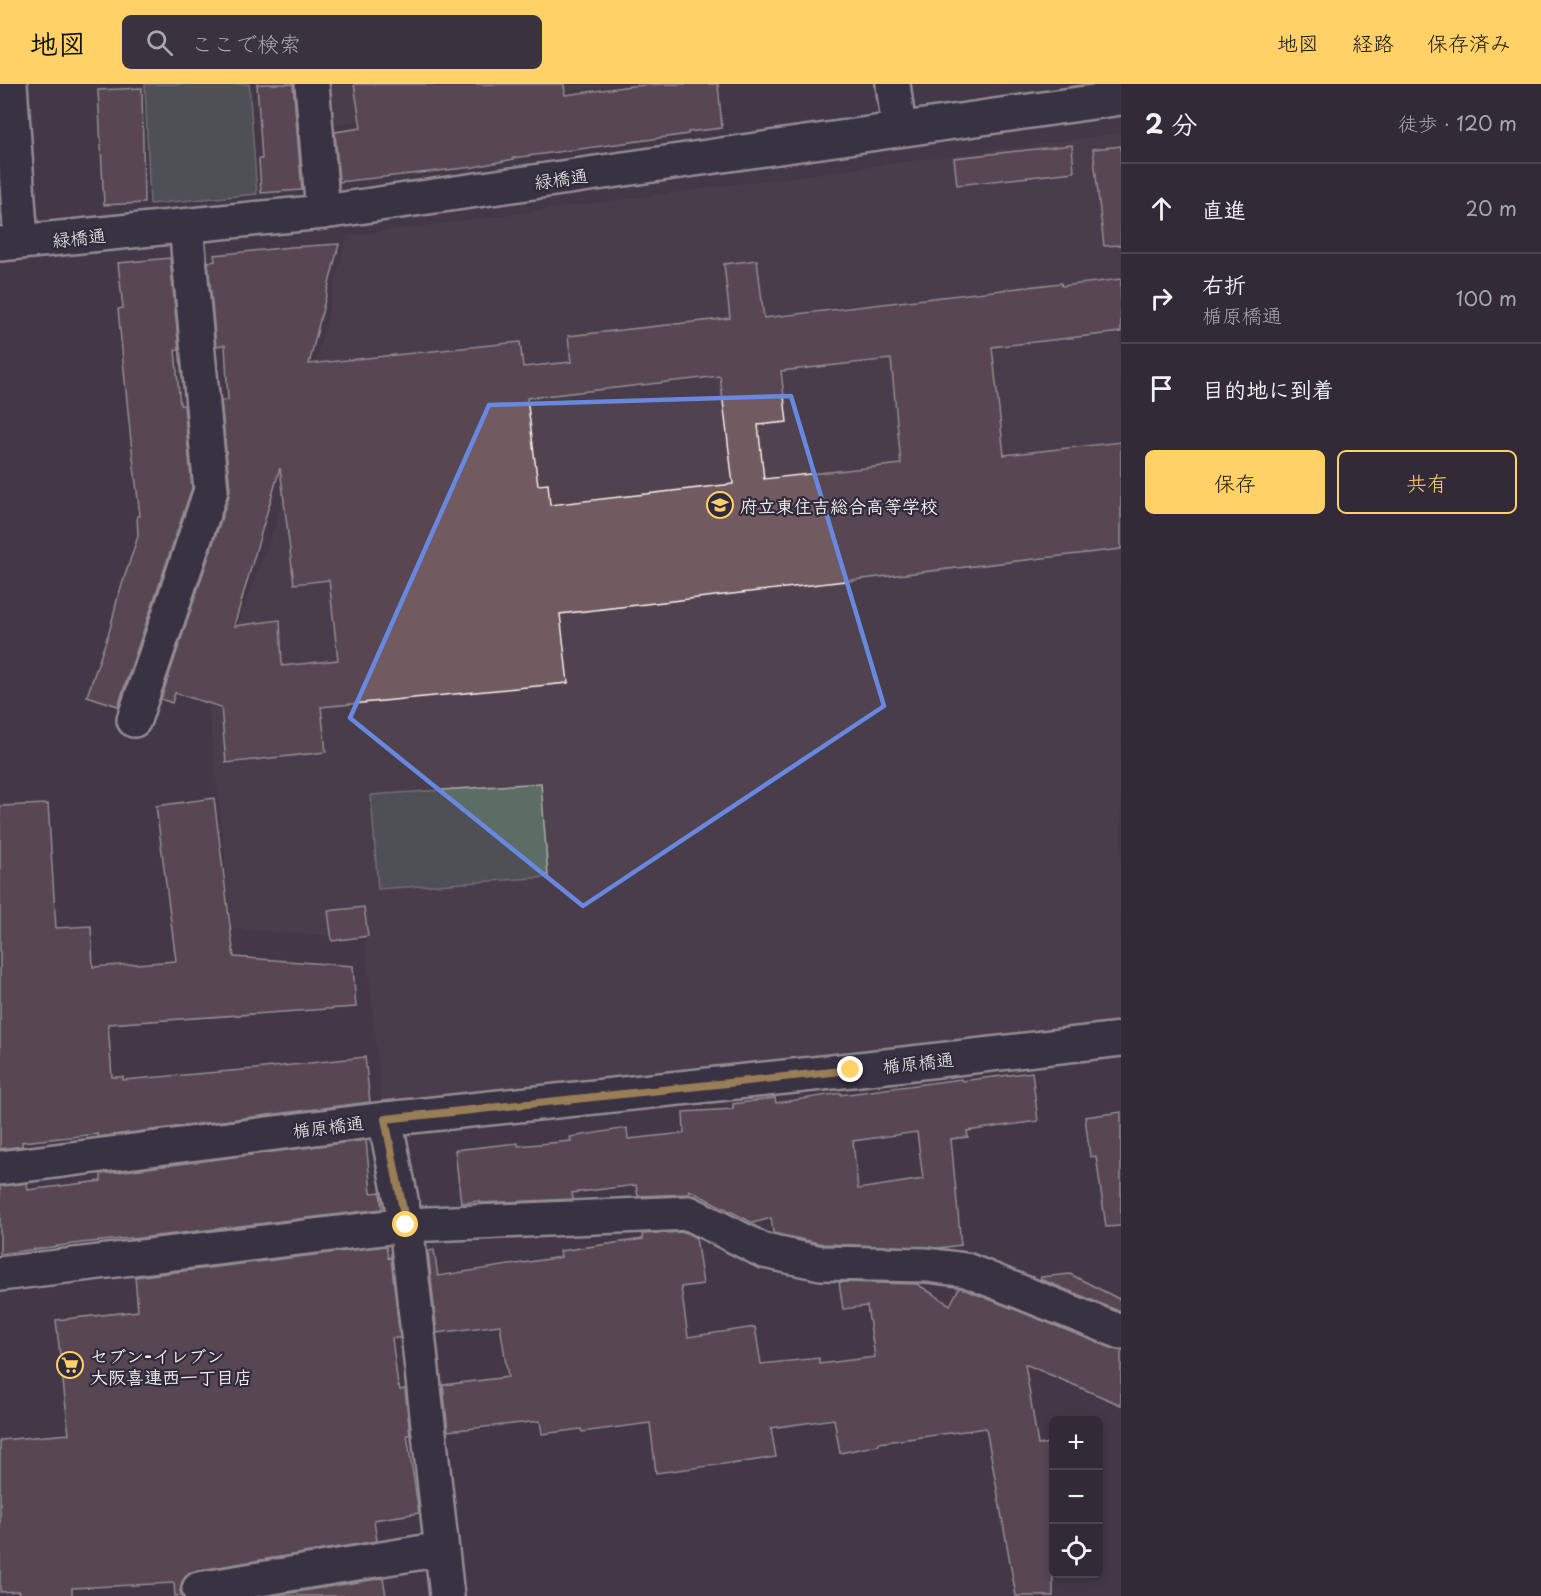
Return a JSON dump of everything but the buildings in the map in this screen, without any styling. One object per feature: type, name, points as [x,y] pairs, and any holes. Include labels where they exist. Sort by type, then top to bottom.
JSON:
[{"type":"street","points":[[10,84],[10,243]]},
{"type":"street","points":[[312,84],[323,212]]},
{"type":"street","points":[[893,84],[899,129]]},
{"type":"street","name":"緑橋通","points":[[10,243],[323,212],[1121,98]]},
{"type":"street","points":[[134,720],[211,490],[186,226]]},
{"type":"street","name":"楯原橋通","points":[[0,1168],[385,1119],[1121,1039]]},
{"type":"street","points":[[385,1119],[406,1225],[447,1596]]},
{"type":"street","points":[[0,1274],[406,1225],[689,1213],[764,1251],[821,1263],[927,1265],[966,1270],[1121,1332]]},
{"type":"street","points":[[199,1589],[441,1549]]},
{"type":"highlighted area","points":[[791,396],[884,706],[583,906],[350,718],[489,405]]},
{"type":"shaded area","points":[[322,84],[616,84],[325,126]]},
{"type":"shaded area","points":[[1121,133],[1121,1025],[382,1100],[365,938],[232,929],[208,702],[277,521],[347,236]]},
{"type":"green space","points":[[145,84],[249,84],[257,194],[150,204]]},
{"type":"green space","points":[[541,783],[548,877],[378,889],[371,795]]},
{"type":"place","name":"府立東住吉総合高等学校","points":[[720,505]]},
{"type":"place","name":"セブン-イレブン 大阪喜連西一丁目店","points":[[70,1365]]},
{"type":"route","points":[[406,1225],[385,1119],[851,1070]]}]
